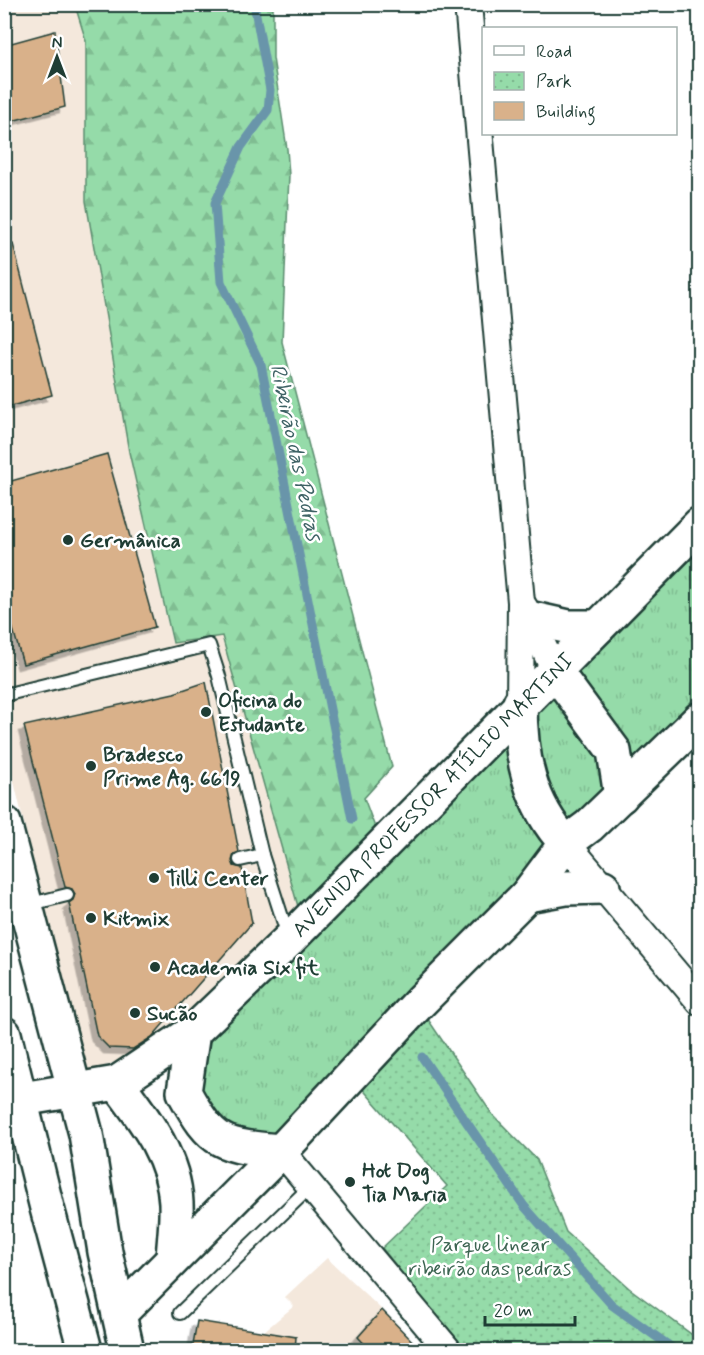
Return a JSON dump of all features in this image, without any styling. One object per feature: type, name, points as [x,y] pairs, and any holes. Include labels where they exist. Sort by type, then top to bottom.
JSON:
[{"type":"main road","name":"AVENIDA PROFESSOR ATÍLIO MARTINI","points":[[22,1099],[75,1092],[117,1083],[194,1032],[290,940],[520,703],[555,671],[699,524]]},
{"type":"main road","points":[[525,610],[569,627],[598,627]]},
{"type":"main road","points":[[555,671],[614,751],[621,796]]},
{"type":"main road","points":[[520,703],[520,736],[528,779],[549,826],[566,843]]},
{"type":"main road","points":[[119,1314],[281,1151],[420,1002],[526,895],[566,843],[621,796],[699,719]]},
{"type":"main road","points":[[4,823],[86,1134],[105,1252],[127,1350]]},
{"type":"main road","points":[[526,895],[566,888],[603,887]]},
{"type":"main road","points":[[194,1032],[184,1092],[210,1134],[237,1147],[281,1151]]},
{"type":"main road","points":[[4,1034],[85,1350]]},
{"type":"main road","points":[[117,1083],[156,1135],[171,1176],[176,1202],[172,1259]]},
{"type":"main road","points":[[47,1208],[149,1284]]},
{"type":"street","points":[[468,4],[525,610],[520,703]]},
{"type":"street","points":[[525,610],[555,671]]},
{"type":"street","points":[[566,843],[699,1002]]},
{"type":"street","points":[[281,1151],[448,1350]]},
{"type":"lane","points":[[4,695],[209,645],[219,676],[262,855],[290,940]]},
{"type":"lane","points":[[240,860],[262,855]]},
{"type":"lane","points":[[26,905],[67,896]]},
{"type":"lane","points":[[180,1313],[311,1186]]},
{"type":"shaded area","points":[[27,5],[75,5],[86,41],[86,201],[129,452],[172,642],[222,636],[303,926],[193,1032],[84,1074],[5,744],[4,10]]},
{"type":"shaded area","points":[[327,1258],[382,1310],[358,1337],[370,1350],[276,1350],[263,1332],[294,1306],[285,1297]]},
{"type":"green space","points":[[75,5],[273,5],[273,58],[289,175],[282,342],[392,767],[364,798],[376,830],[299,910],[222,636],[173,643],[129,452],[86,201],[86,41]]},
{"type":"green space","points":[[699,530],[699,693],[276,1141],[216,1126],[190,1084],[205,1033]]},
{"type":"green space","name":"Parque linear ribeirão das pedras","points":[[421,1009],[492,1114],[537,1160],[566,1232],[629,1288],[699,1340],[699,1350],[464,1350],[382,1248],[447,1186],[346,1070]]},
{"type":"building","points":[[55,31],[65,107],[4,123],[4,45]]},
{"type":"building","points":[[13,244],[52,395],[4,408],[4,245]]},
{"type":"building","name":"Germânica","points":[[107,454],[155,627],[23,664],[4,598],[4,483]]},
{"type":"building","name":"Tilli Center","points":[[206,682],[239,852],[234,854],[232,861],[234,866],[242,868],[252,923],[152,1037],[133,1049],[109,1048],[97,1036],[69,903],[75,894],[72,889],[65,887],[24,726],[174,693]]},
{"type":"building","points":[[382,1310],[421,1350],[370,1350],[358,1337]]},
{"type":"building","points":[[197,1321],[296,1337],[295,1350],[192,1350]]},
{"type":"waterway","name":"Ribeirão das Pedras","points":[[254,4],[270,90],[268,110],[241,147],[215,203],[221,282],[261,365],[352,819]]},
{"type":"waterway","points":[[422,1057],[524,1206],[612,1305],[675,1350]]},
{"type":"place","name":"Germânica","points":[[68,540]]},
{"type":"place","name":"Oficina do Estudante","points":[[206,712]]},
{"type":"place","name":"Bradesco Prime Ag. 6619","points":[[91,766]]},
{"type":"place","name":"Tilli Center","points":[[154,878]]},
{"type":"place","name":"Kitmix","points":[[91,918]]},
{"type":"place","name":"Academia Six fit","points":[[155,967]]},
{"type":"place","name":"Sucão","points":[[135,1013]]},
{"type":"place","name":"Hot Dog Tia Maria","points":[[350,1182]]}]
